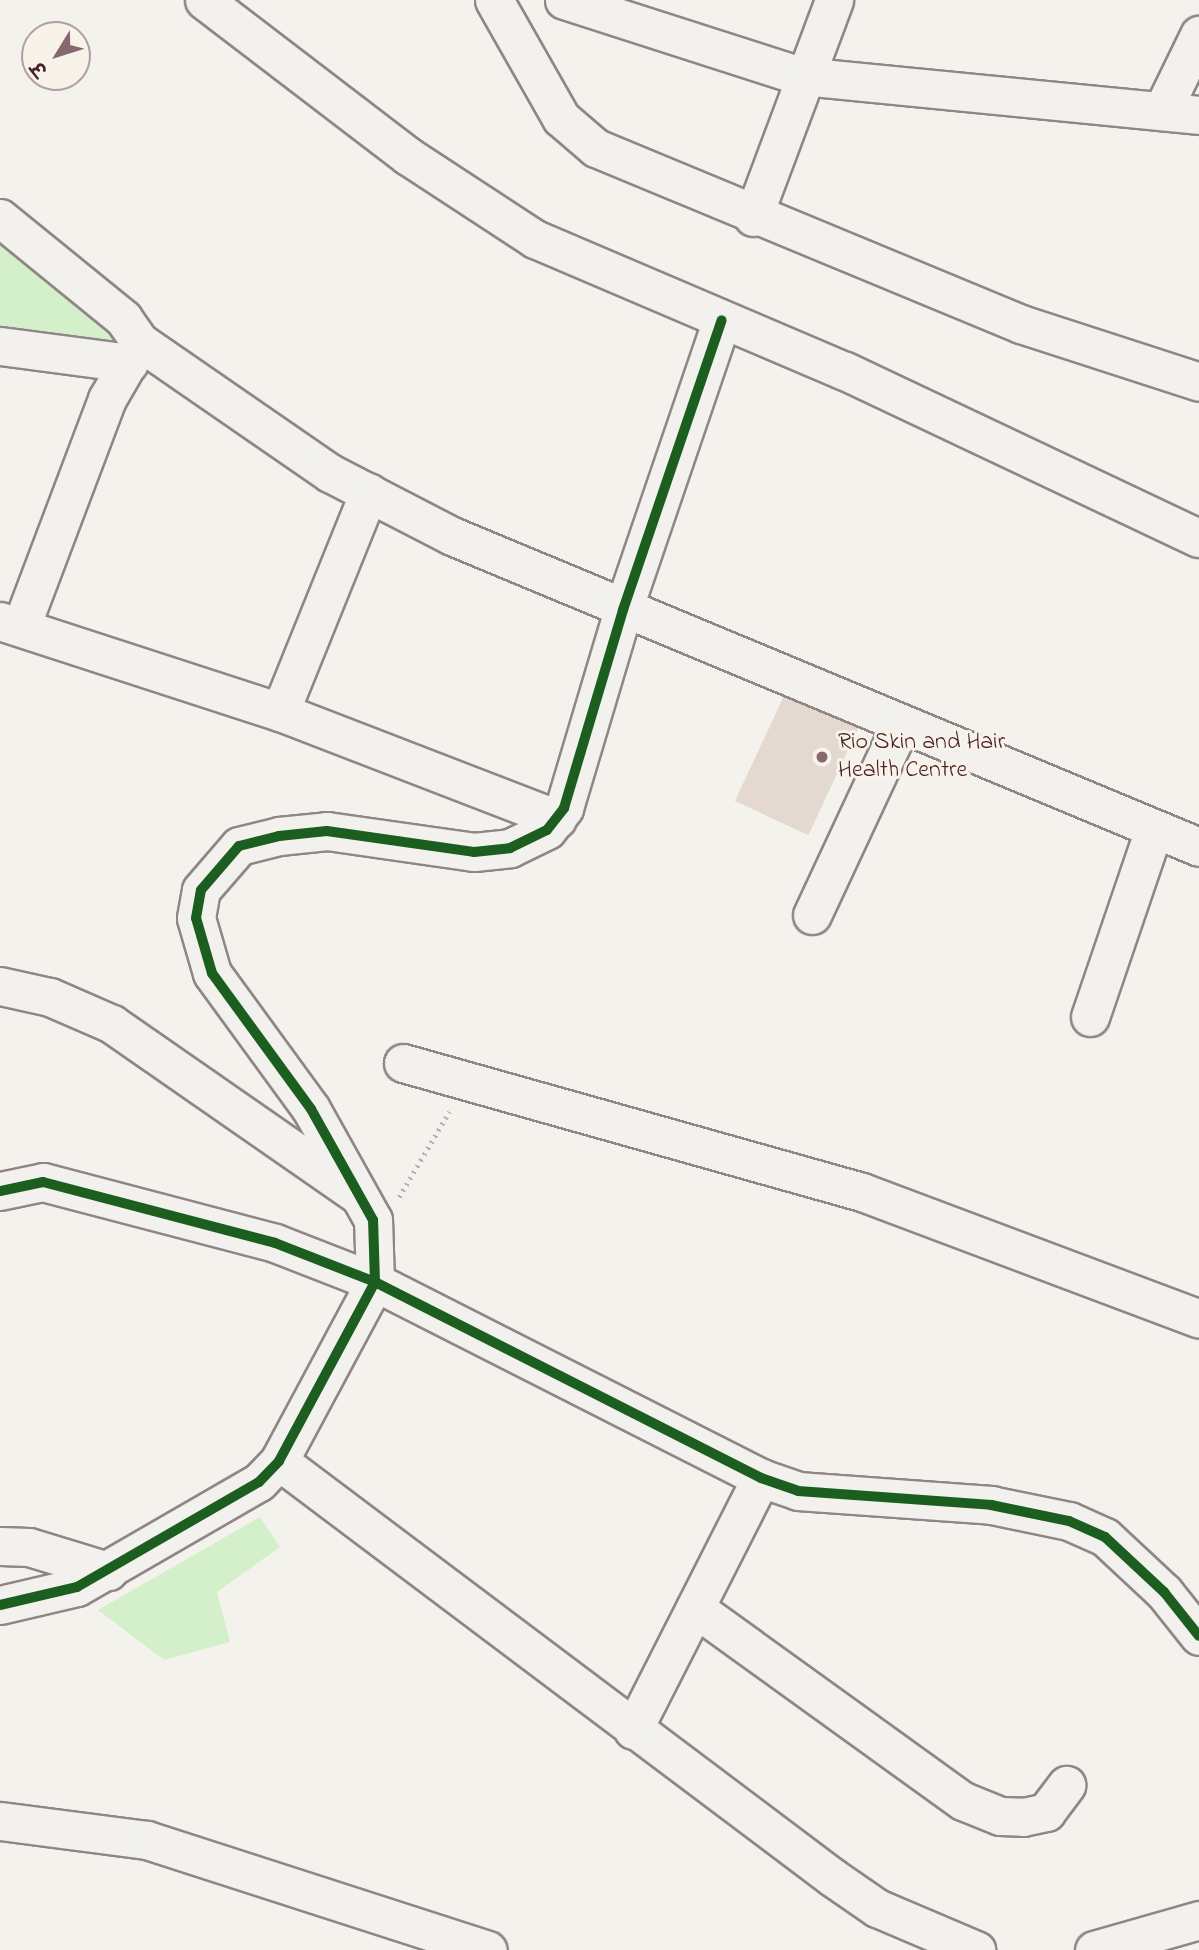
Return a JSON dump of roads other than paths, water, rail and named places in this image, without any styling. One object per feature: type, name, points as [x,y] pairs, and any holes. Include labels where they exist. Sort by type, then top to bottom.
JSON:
[{"type":"street","points":[[204,0],[408,156],[536,239],[722,320],[1199,538]]},
{"type":"street","points":[[494,0],[542,89],[578,135],[753,216],[1056,337],[1199,382]]},
{"type":"street","points":[[564,0],[802,76],[1199,115]]},
{"type":"street","points":[[753,216],[802,76],[834,0]]},
{"type":"street","points":[[1162,111],[1199,35]]},
{"type":"street","points":[[0,218],[123,318],[134,353],[107,399],[11,623],[280,712],[556,819]]},
{"type":"street","points":[[0,1605],[51,1596],[108,1572],[245,1493],[279,1461],[375,1282],[368,1209],[311,1109],[212,973],[196,918],[201,890],[239,846],[279,836],[327,831],[494,851],[534,839],[556,819],[623,610],[722,320]]},
{"type":"street","points":[[0,346],[134,353],[330,473],[452,536],[623,610],[1199,847]]},
{"type":"street","points":[[280,712],[369,492]]},
{"type":"street","points":[[813,915],[901,724]]},
{"type":"street","points":[[1090,1017],[1154,828]]},
{"type":"street","points":[[0,986],[50,997],[112,1024],[368,1209]]},
{"type":"street","points":[[403,1063],[466,1084],[862,1192],[1199,1319]]},
{"type":"street","points":[[0,1172],[275,1243],[375,1282],[761,1478],[798,1491],[991,1505],[1069,1521],[1115,1545],[1199,1636]]},
{"type":"street","points":[[0,1191],[43,1182]]},
{"type":"street","points":[[279,1461],[633,1730],[877,1908],[976,1950]]},
{"type":"street","points":[[633,1730],[761,1478]]},
{"type":"street","points":[[0,1546],[40,1550],[108,1572]]},
{"type":"street","points":[[695,1608],[963,1801],[1000,1816],[1023,1816],[1046,1812],[1066,1785]]},
{"type":"street","points":[[0,1821],[147,1840],[488,1950]]},
{"type":"street","points":[[1094,1950],[1199,1920]]},
{"type":"place","name":"Rio Skin and Hair Health Centre","points":[[822,757]]}]
